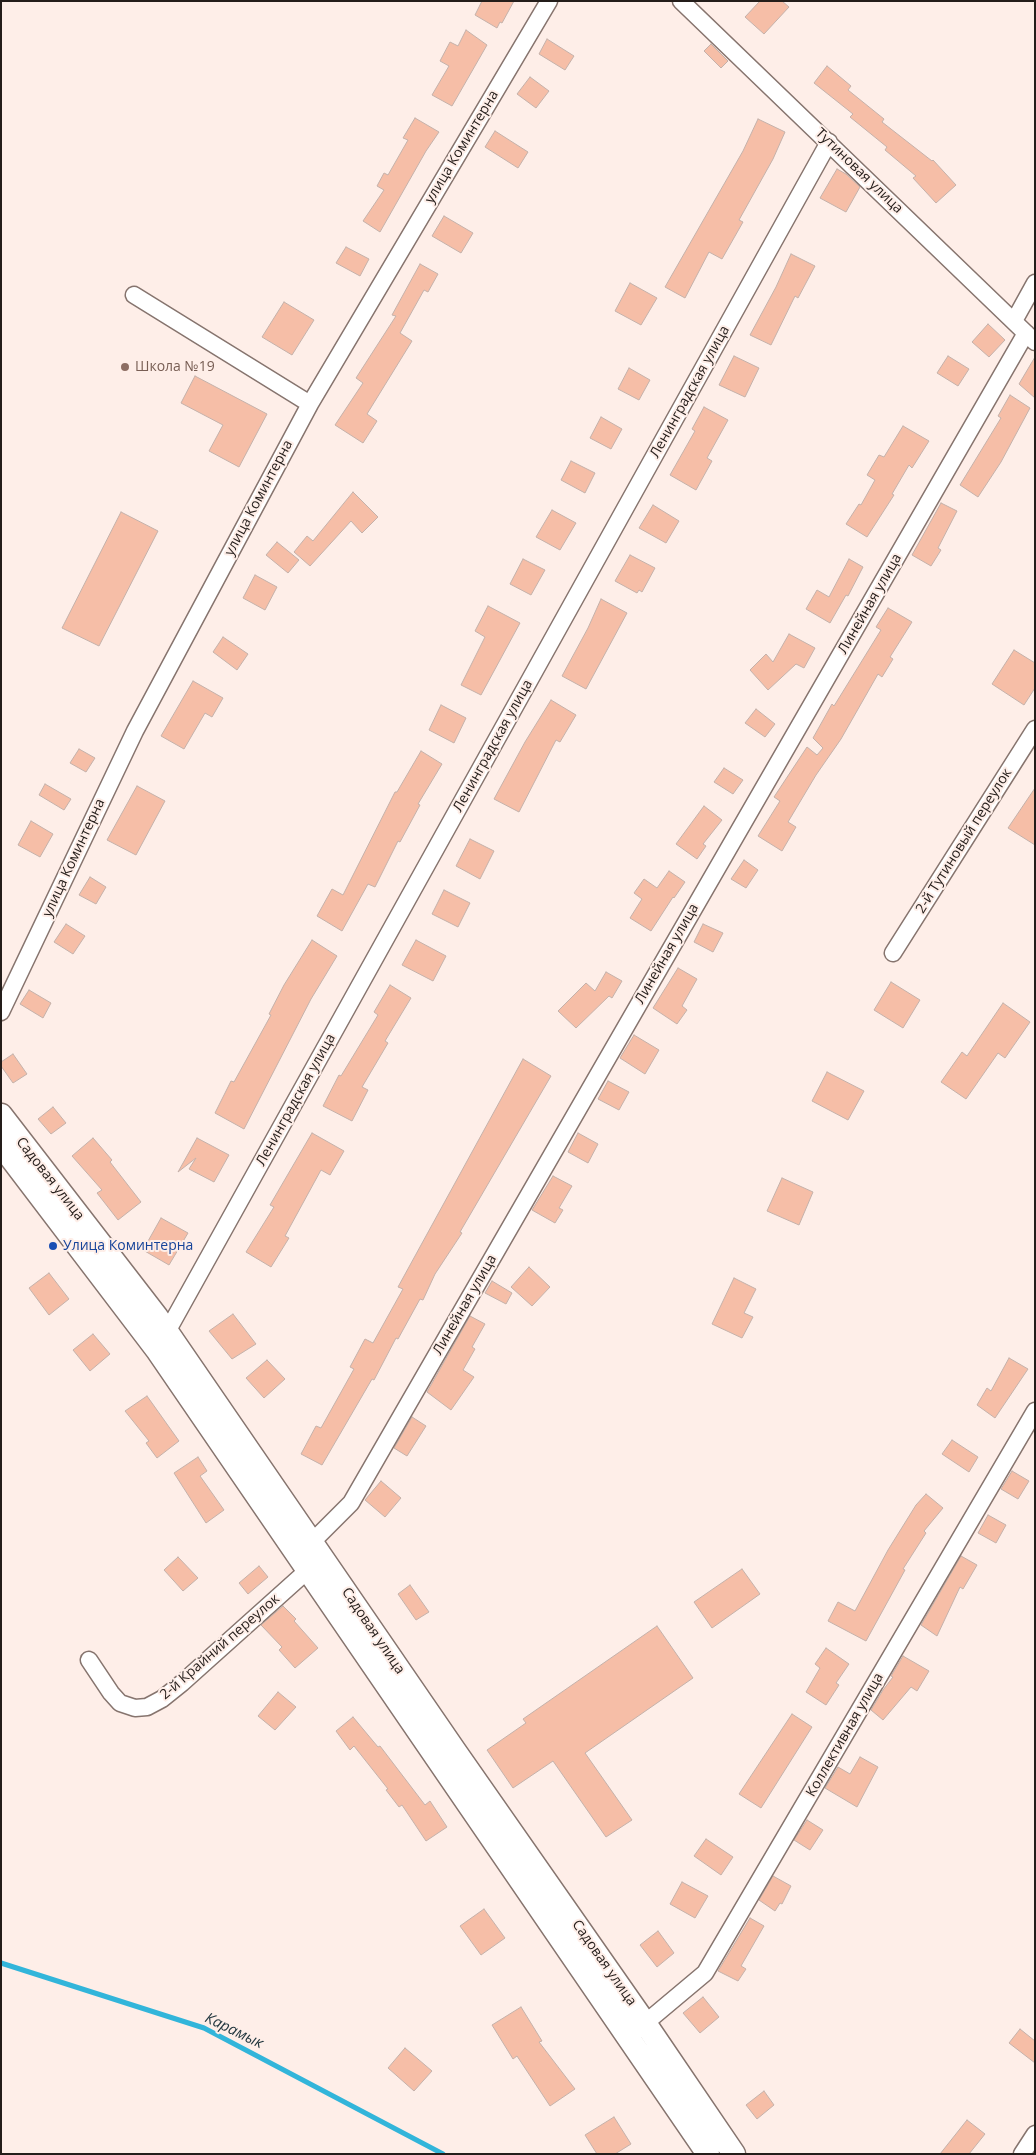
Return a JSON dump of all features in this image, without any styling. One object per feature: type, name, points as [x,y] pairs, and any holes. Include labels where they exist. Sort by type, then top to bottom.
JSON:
[{"type":"street","name":"улица Коминтерна","points":[[1,1012],[135,730],[310,404],[549,1]]},
{"type":"street","name":"Тутиновая улица","points":[[681,1],[1030,338]]},
{"type":"street","name":"Ленинградская улица","points":[[162,1341],[829,142]]},
{"type":"street","points":[[1014,321],[1035,283]]},
{"type":"street","points":[[134,295],[310,404]]},
{"type":"street","name":"Линейная улица","points":[[312,1542],[350,1502],[1030,338]]},
{"type":"street","name":"2-й Тутиновый переулок","points":[[893,953],[1035,729]]},
{"type":"street","name":"Садовая улица","points":[[1,1115],[162,1341],[312,1542],[645,2022],[734,2154]]},
{"type":"street","name":"Садовая улица","points":[[1,1145],[162,1341],[308,1570],[708,2154]]},
{"type":"street","name":"Коллективная улица","points":[[629,2039],[645,2022],[705,1973],[1035,1411]]},
{"type":"street","points":[[308,1570],[312,1542]]},
{"type":"street","name":"2-й Крайний переулок","points":[[89,1660],[110,1693],[120,1702],[135,1708],[147,1706],[162,1699],[182,1683],[308,1570]]},
{"type":"street","points":[[1022,2154],[1035,2134]]},
{"type":"building","points":[[482,1],[514,1],[502,23],[500,22],[497,28],[475,15]]},
{"type":"building","points":[[760,1],[782,1],[789,7],[764,34],[745,17]]},
{"type":"building","points":[[466,30],[487,45],[452,106],[432,95],[449,66],[440,61],[450,42],[458,46]]},
{"type":"building","points":[[547,39],[574,56],[565,70],[539,54]]},
{"type":"building","points":[[711,44],[728,61],[721,68],[704,51]]},
{"type":"building","points":[[827,66],[851,86],[848,90],[884,119],[882,122],[933,160],[956,185],[936,203],[913,178],[916,176],[885,150],[887,147],[850,117],[853,114],[814,83]]},
{"type":"building","points":[[530,77],[549,91],[536,108],[517,94]]},
{"type":"building","points":[[415,118],[439,132],[426,151],[380,232],[363,221],[384,190],[377,186],[384,173],[388,175],[408,140],[403,138]]},
{"type":"building","points":[[758,119],[785,132],[773,159],[739,220],[743,222],[722,259],[709,252],[685,298],[665,287],[743,151]]},
{"type":"building","points":[[495,131],[528,152],[518,168],[485,147]]},
{"type":"building","points":[[837,169],[846,174],[860,187],[846,212],[820,198]]},
{"type":"building","points":[[444,216],[473,233],[461,253],[432,236]]},
{"type":"building","points":[[346,247],[369,259],[360,276],[336,263]]},
{"type":"building","points":[[791,254],[815,266],[798,298],[795,296],[771,345],[750,335],[776,287]]},
{"type":"building","points":[[420,264],[438,274],[428,292],[424,290],[400,333],[412,341],[367,414],[377,421],[363,443],[335,425],[363,383],[356,378],[396,316],[392,315]]},
{"type":"building","points":[[630,283],[657,298],[641,325],[615,311]]},
{"type":"building","points":[[284,302],[314,320],[292,355],[262,337]]},
{"type":"building","points":[[988,324],[1005,340],[989,357],[972,342]]},
{"type":"building","points":[[734,356],[759,368],[745,397],[719,385]]},
{"type":"building","points":[[948,356],[969,369],[958,386],[937,373]]},
{"type":"building","points":[[1035,357],[1035,398],[1019,384]]},
{"type":"building","points":[[629,368],[650,380],[639,400],[618,389]]},
{"type":"building","points":[[195,376],[267,414],[239,467],[209,451],[223,425],[181,403]]},
{"type":"building","points":[[1010,395],[1030,408],[1001,462],[978,497],[960,485],[1001,418],[998,416]]},
{"type":"building","points":[[704,407],[728,420],[707,458],[712,461],[696,490],[670,475],[695,431],[692,429]]},
{"type":"building","points":[[601,417],[622,429],[611,449],[590,438]]},
{"type":"building","points":[[903,426],[929,441],[912,468],[909,465],[892,494],[894,495],[867,537],[846,524],[859,504],[861,505],[875,480],[867,475],[879,455],[884,457]]},
{"type":"building","points":[[571,461],[595,473],[585,493],[561,480]]},
{"type":"building","points":[[353,492],[378,517],[362,533],[351,521],[310,566],[294,552],[307,536],[313,541]]},
{"type":"building","points":[[941,503],[957,511],[938,548],[941,550],[931,566],[912,555]]},
{"type":"building","points":[[653,505],[679,521],[666,543],[639,528]]},
{"type":"building","points":[[552,510],[576,523],[560,550],[536,537]]},
{"type":"building","points":[[121,512],[158,531],[99,646],[62,628]]},
{"type":"building","points":[[277,542],[299,560],[288,573],[266,555]]},
{"type":"building","points":[[630,555],[655,568],[642,592],[639,590],[637,593],[615,581]]},
{"type":"building","points":[[523,559],[545,570],[531,595],[510,584]]},
{"type":"building","points":[[849,559],[863,567],[848,596],[846,595],[830,623],[806,609],[817,590],[829,597]]},
{"type":"building","points":[[255,575],[277,587],[265,610],[243,598]]},
{"type":"building","points":[[601,599],[627,613],[586,689],[562,676],[588,628]]},
{"type":"building","points":[[488,606],[520,623],[481,695],[461,685],[485,637],[475,631]]},
{"type":"building","points":[[888,608],[912,622],[890,657],[893,659],[882,677],[878,674],[841,739],[816,775],[788,822],[796,827],[782,851],[758,836],[780,801],[774,797],[807,747],[817,755],[823,748],[813,738],[832,704],[834,706],[881,630],[876,627]]},
{"type":"building","points":[[789,634],[815,648],[804,668],[796,664],[768,690],[750,670],[766,654],[773,662]]},
{"type":"building","points":[[223,637],[248,654],[237,670],[213,652]]},
{"type":"building","points":[[1014,650],[1035,663],[1035,688],[1024,705],[992,684]]},
{"type":"building","points":[[193,681],[223,698],[212,717],[205,713],[184,749],[161,736]]},
{"type":"building","points":[[551,700],[576,715],[560,742],[556,740],[519,812],[494,799],[525,742]]},
{"type":"building","points":[[441,705],[466,718],[454,743],[429,730]]},
{"type":"building","points":[[756,709],[775,724],[765,737],[745,723]]},
{"type":"building","points":[[79,749],[95,758],[86,772],[70,763]]},
{"type":"building","points":[[421,751],[442,764],[418,804],[420,805],[400,842],[398,841],[375,887],[368,884],[342,931],[317,916],[332,889],[343,895],[395,792],[397,792]]},
{"type":"building","points":[[724,768],[743,780],[733,794],[714,782]]},
{"type":"building","points":[[45,784],[71,799],[64,810],[39,795]]},
{"type":"building","points":[[137,786],[165,801],[136,855],[107,840]]},
{"type":"building","points":[[1035,788],[1035,845],[1008,828]]},
{"type":"building","points":[[704,806],[722,820],[703,844],[706,846],[697,859],[676,844]]},
{"type":"building","points":[[31,821],[53,834],[40,857],[18,845]]},
{"type":"building","points":[[470,839],[494,851],[480,879],[456,866]]},
{"type":"building","points":[[744,860],[758,870],[746,888],[731,879]]},
{"type":"building","points":[[669,871],[685,882],[651,931],[630,918],[642,899],[634,893],[644,879],[657,888]]},
{"type":"building","points":[[90,877],[106,887],[96,904],[79,895]]},
{"type":"building","points":[[444,890],[470,903],[458,927],[432,914]]},
{"type":"building","points":[[66,924],[85,936],[73,954],[54,942]]},
{"type":"building","points":[[703,924],[723,933],[713,952],[694,942]]},
{"type":"building","points":[[312,940],[337,956],[311,999],[244,1129],[215,1113],[231,1081],[234,1082],[271,1015],[269,1014],[284,985]]},
{"type":"building","points":[[416,940],[446,956],[433,981],[402,965]]},
{"type":"building","points":[[678,968],[697,979],[682,1006],[687,1010],[677,1024],[653,1008]]},
{"type":"building","points":[[606,972],[622,981],[612,998],[609,996],[576,1028],[558,1011],[586,983],[595,991]]},
{"type":"building","points":[[891,982],[920,1000],[903,1028],[874,1010]]},
{"type":"building","points":[[390,985],[411,998],[385,1041],[388,1043],[362,1087],[368,1090],[352,1121],[323,1106],[339,1075],[341,1076],[378,1015],[374,1012]]},
{"type":"building","points":[[29,990],[51,1003],[43,1018],[20,1004]]},
{"type":"building","points":[[1003,1003],[1030,1022],[1005,1058],[998,1053],[966,1099],[941,1082],[962,1052],[967,1056]]},
{"type":"building","points":[[634,1035],[659,1050],[645,1074],[620,1058]]},
{"type":"building","points":[[13,1054],[27,1074],[13,1083],[1,1066],[1,1062]]},
{"type":"building","points":[[523,1059],[551,1076],[460,1232],[462,1233],[435,1274],[423,1300],[420,1299],[398,1339],[396,1338],[374,1380],[372,1379],[322,1465],[301,1454],[316,1426],[321,1428],[354,1369],[350,1367],[365,1339],[373,1343],[403,1289],[398,1287]]},
{"type":"building","points":[[827,1072],[864,1091],[848,1120],[812,1101]]},
{"type":"building","points":[[608,1081],[629,1092],[619,1110],[598,1099]]},
{"type":"building","points":[[53,1107],[66,1123],[51,1134],[38,1119]]},
{"type":"building","points":[[312,1133],[344,1151],[330,1175],[321,1170],[285,1236],[289,1238],[271,1267],[246,1252],[274,1207],[270,1205]]},
{"type":"building","points":[[578,1133],[598,1144],[588,1163],[568,1152]]},
{"type":"building","points":[[93,1138],[112,1160],[110,1162],[141,1202],[118,1220],[97,1193],[102,1190],[72,1156]]},
{"type":"building","points":[[197,1138],[229,1155],[214,1182],[189,1169],[196,1158],[178,1172]]},
{"type":"building","points":[[553,1176],[572,1186],[559,1208],[563,1210],[555,1223],[532,1210]]},
{"type":"building","points":[[782,1178],[813,1192],[799,1225],[767,1211]]},
{"type":"building","points":[[161,1218],[188,1233],[169,1265],[143,1250]]},
{"type":"building","points":[[529,1267],[550,1287],[532,1306],[511,1287]]},
{"type":"building","points":[[49,1273],[69,1299],[49,1315],[29,1288]]},
{"type":"building","points":[[734,1278],[756,1289],[744,1313],[753,1317],[742,1338],[712,1324]]},
{"type":"building","points":[[492,1281],[512,1293],[506,1304],[485,1293]]},
{"type":"building","points":[[233,1314],[256,1344],[232,1359],[209,1331]]},
{"type":"building","points":[[470,1316],[485,1324],[472,1347],[475,1349],[463,1370],[474,1377],[451,1410],[427,1392]]},
{"type":"building","points":[[93,1334],[110,1354],[90,1371],[73,1350]]},
{"type":"building","points":[[1009,1358],[1028,1369],[995,1418],[977,1405],[987,1388],[991,1391]]},
{"type":"building","points":[[267,1360],[285,1379],[264,1398],[246,1378]]},
{"type":"building","points":[[147,1396],[179,1441],[157,1458],[146,1443],[149,1441],[125,1411]]},
{"type":"building","points":[[412,1417],[426,1426],[407,1456],[394,1448]]},
{"type":"building","points":[[952,1440],[978,1457],[969,1472],[942,1454]]},
{"type":"building","points":[[198,1457],[207,1471],[200,1476],[224,1510],[206,1523],[174,1473]]},
{"type":"building","points":[[1012,1471],[1029,1481],[1018,1499],[1001,1489]]},
{"type":"building","points":[[381,1481],[401,1498],[385,1517],[365,1500]]},
{"type":"building","points":[[926,1494],[943,1508],[924,1531],[926,1533],[903,1569],[905,1570],[866,1641],[828,1621],[838,1602],[855,1611],[888,1550],[916,1505]]},
{"type":"building","points":[[988,1515],[1006,1525],[996,1543],[978,1533]]},
{"type":"building","points":[[961,1556],[977,1565],[963,1589],[960,1587],[937,1636],[921,1625]]},
{"type":"building","points":[[178,1557],[198,1578],[183,1591],[164,1570]]},
{"type":"building","points":[[259,1566],[268,1577],[248,1594],[239,1583]]},
{"type":"building","points":[[742,1569],[760,1594],[712,1628],[694,1602]]},
{"type":"building","points":[[410,1585],[429,1612],[416,1620],[398,1594]]},
{"type":"building","points":[[283,1606],[296,1619],[294,1621],[318,1648],[295,1668],[279,1650],[282,1647],[261,1625]]},
{"type":"building","points":[[657,1626],[693,1678],[585,1753],[632,1820],[606,1837],[553,1761],[513,1788],[487,1750],[526,1723],[523,1719]]},
{"type":"building","points":[[826,1648],[849,1664],[836,1683],[839,1685],[826,1705],[806,1692],[820,1668],[815,1664]]},
{"type":"building","points":[[903,1656],[929,1671],[917,1691],[911,1687],[883,1720],[871,1710],[893,1677],[891,1676]]},
{"type":"building","points":[[278,1692],[296,1707],[275,1730],[258,1716]]},
{"type":"building","points":[[792,1714],[812,1727],[761,1808],[739,1794]]},
{"type":"building","points":[[353,1717],[378,1747],[380,1746],[425,1805],[430,1801],[447,1827],[426,1841],[402,1805],[399,1807],[386,1790],[388,1789],[354,1746],[350,1750],[336,1731]]},
{"type":"building","points":[[860,1757],[878,1767],[857,1807],[825,1788],[838,1767],[850,1774]]},
{"type":"building","points":[[807,1820],[823,1830],[810,1850],[794,1840]]},
{"type":"building","points":[[706,1839],[733,1857],[721,1875],[694,1856]]},
{"type":"building","points":[[773,1876],[791,1886],[782,1904],[780,1903],[775,1911],[759,1900]]},
{"type":"building","points":[[682,1882],[708,1896],[695,1918],[670,1904]]},
{"type":"building","points":[[484,1909],[505,1938],[481,1955],[460,1926]]},
{"type":"building","points":[[750,1918],[764,1926],[741,1966],[746,1969],[738,1981],[718,1971]]},
{"type":"building","points":[[658,1931],[674,1953],[657,1967],[640,1945]]},
{"type":"building","points":[[703,1997],[719,2017],[700,2033],[683,2013]]},
{"type":"building","points":[[521,2007],[542,2041],[539,2042],[575,2089],[550,2106],[517,2056],[513,2059],[492,2025]]},
{"type":"building","points":[[1020,2029],[1035,2041],[1035,2063],[1009,2043]]},
{"type":"building","points":[[405,2048],[432,2071],[414,2091],[388,2068]]},
{"type":"building","points":[[764,2091],[774,2105],[757,2119],[746,2105]]},
{"type":"building","points":[[614,2117],[631,2144],[615,2154],[597,2154],[585,2135]]},
{"type":"building","points":[[967,2120],[985,2134],[969,2154],[940,2154]]},
{"type":"waterway","name":"Карамык","points":[[1,1963],[204,2028],[443,2154]]},
{"type":"place","name":"Школа №19","points":[[125,367]]},
{"type":"place","name":"Улица Коминтерна","points":[[53,1246]]}]
